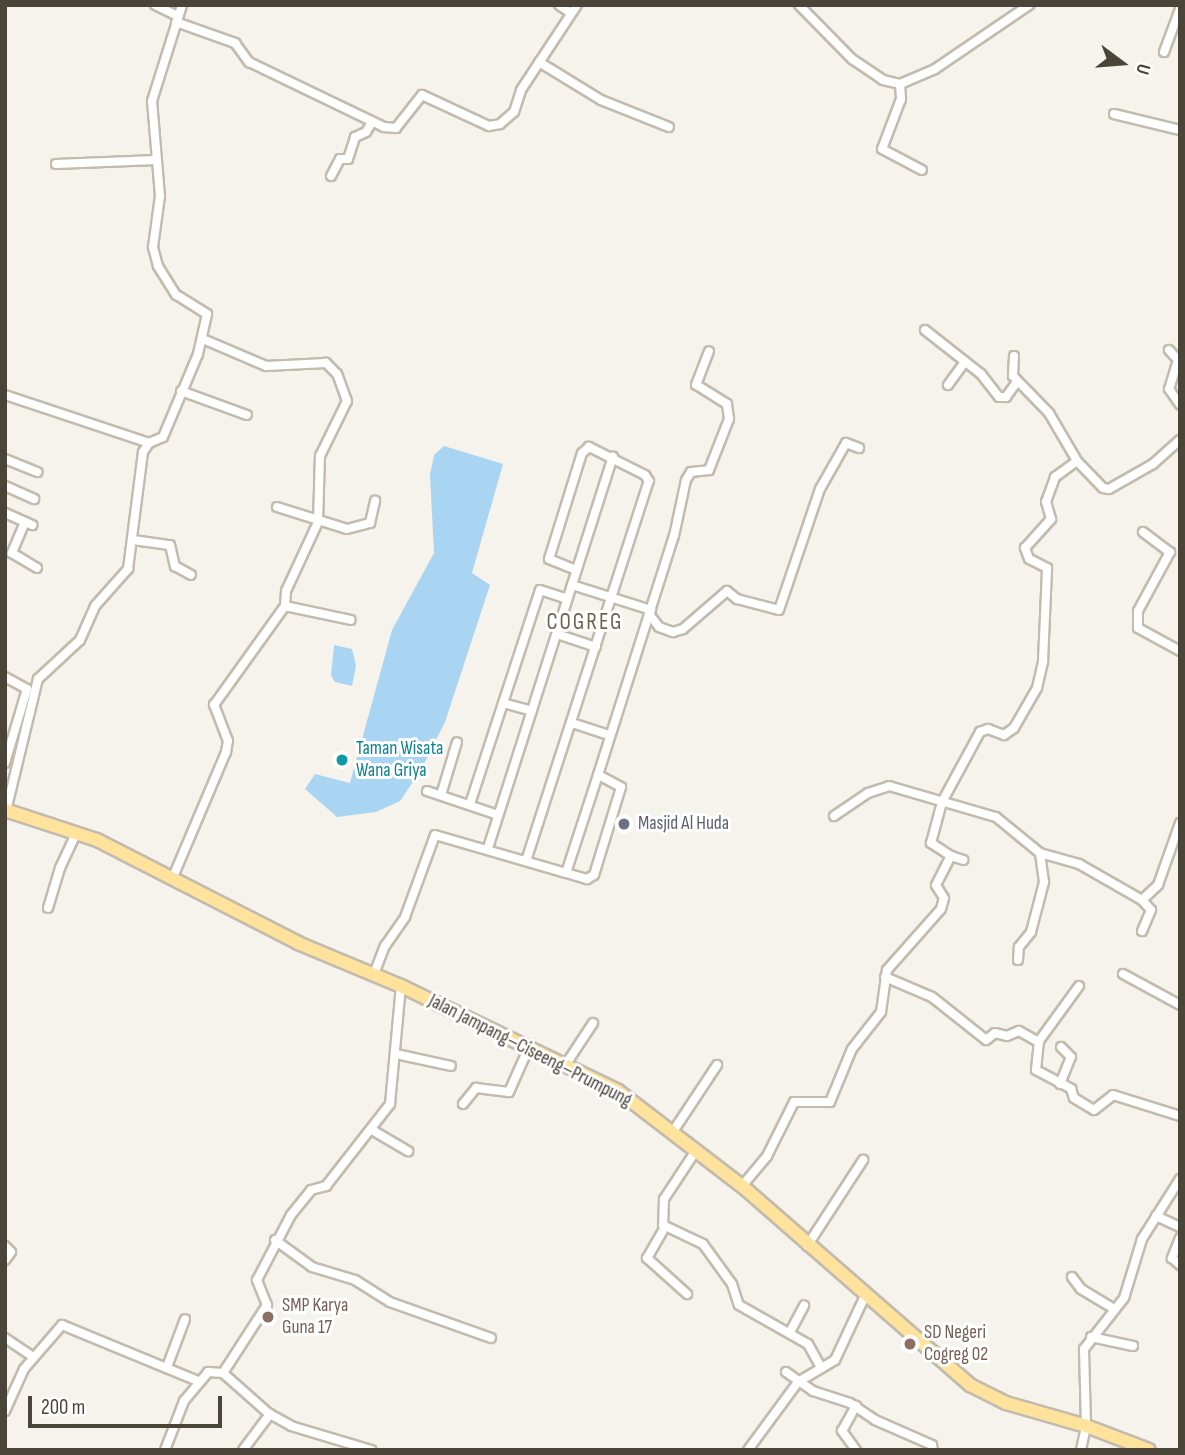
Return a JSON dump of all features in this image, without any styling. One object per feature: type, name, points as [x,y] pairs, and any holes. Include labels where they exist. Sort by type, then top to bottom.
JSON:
[{"type":"main road","name":"Jalan Jampang–Ciseeng–Prumpung","points":[[6,811],[78,832],[173,877],[298,943],[401,986],[618,1091],[674,1130],[742,1186],[865,1296],[988,1396],[1086,1426],[1149,1450]]},
{"type":"street","points":[[155,5],[177,19],[235,43],[249,62],[372,122],[396,128],[422,95],[485,125],[500,124],[514,112],[539,62],[577,5]]},
{"type":"street","points":[[6,811],[38,679],[80,640],[95,606],[128,569],[143,452],[149,443],[163,437],[203,339],[206,310],[178,298],[158,266],[153,240],[159,214],[152,101],[182,5]]},
{"type":"street","points":[[559,5],[571,13]]},
{"type":"street","points":[[799,5],[852,60],[883,80],[900,84],[935,69],[1029,5]]},
{"type":"street","points":[[1164,52],[1179,7]]},
{"type":"street","points":[[539,62],[610,104],[669,127]]},
{"type":"street","points":[[900,84],[901,99],[881,149],[922,170]]},
{"type":"street","points":[[1114,114],[1180,130]]},
{"type":"street","points":[[331,176],[339,160],[348,159],[355,137],[366,132],[372,122]]},
{"type":"street","points":[[56,163],[156,160]]},
{"type":"street","points":[[925,330],[985,378],[999,397],[1006,397],[1017,382]]},
{"type":"street","points":[[173,877],[226,752],[228,741],[214,705],[285,606],[286,591],[318,522],[320,456],[347,401],[337,374],[319,361],[266,366],[203,339]]},
{"type":"street","points":[[1169,350],[1178,360],[1168,390],[1180,405]]},
{"type":"street","points":[[566,873],[650,612],[686,480],[690,473],[709,470],[729,419],[727,404],[696,385],[709,351]]},
{"type":"street","points":[[1014,356],[1011,369],[1017,382],[1049,413],[1077,461],[1109,489],[1153,464],[1180,440]]},
{"type":"street","points":[[948,385],[965,362]]},
{"type":"street","points":[[181,391],[247,415]]},
{"type":"street","points":[[5,395],[149,443]]},
{"type":"street","points":[[572,585],[650,612],[659,627],[673,632],[683,629],[727,591],[737,599],[779,610],[820,489],[846,443],[859,448]]},
{"type":"street","points":[[526,861],[649,481],[613,456],[589,447],[582,453],[549,559],[576,570]]},
{"type":"street","points":[[488,848],[613,456]]},
{"type":"street","points":[[5,459],[37,472]]},
{"type":"street","points":[[963,860],[932,844],[942,802],[980,732],[988,729],[1004,734],[1020,721],[1032,700],[1043,661],[1047,568],[1029,559],[1025,548],[1051,519],[1046,502],[1055,477],[1077,461]]},
{"type":"street","points":[[5,486],[34,499]]},
{"type":"street","points":[[276,508],[347,529],[359,522],[369,524],[375,501]]},
{"type":"street","points":[[5,513],[29,523],[12,553],[37,568]]},
{"type":"street","points":[[1143,532],[1170,552],[1138,611],[1138,628],[1180,651]]},
{"type":"street","points":[[133,540],[170,545],[175,566],[191,575]]},
{"type":"street","points":[[470,804],[540,590],[567,599]]},
{"type":"street","points":[[285,606],[351,620]]},
{"type":"street","points":[[557,634],[596,647]]},
{"type":"street","points":[[5,677],[27,686],[5,763]]},
{"type":"street","points":[[503,703],[531,711]]},
{"type":"street","points":[[572,723],[610,735]]},
{"type":"street","points":[[5,725],[24,735]]},
{"type":"street","points":[[441,794],[457,742]]},
{"type":"street","points":[[374,974],[385,946],[405,917],[433,836],[488,848],[587,878],[596,871],[621,787],[598,775]]},
{"type":"street","points":[[834,816],[868,793],[889,786],[996,817],[1040,853],[1079,864],[1142,900],[1151,910],[1142,930]]},
{"type":"street","points":[[427,791],[498,815]]},
{"type":"street","points":[[1142,900],[1158,885],[1180,823]]},
{"type":"street","points":[[48,908],[60,868],[78,832]]},
{"type":"street","points":[[1018,960],[1020,947],[1032,930],[1044,882],[1040,853]]},
{"type":"street","points":[[742,1186],[767,1156],[794,1101],[830,1102],[852,1049],[881,1012],[885,977],[942,909],[944,898],[936,885],[951,856]]},
{"type":"street","points":[[1123,974],[1180,1005]]},
{"type":"street","points":[[885,977],[932,997],[986,1040],[995,1033],[1007,1036],[1019,1031],[1039,1042]]},
{"type":"street","points":[[223,1373],[267,1305],[256,1284],[275,1240],[303,1198],[316,1186],[326,1186],[372,1130],[392,1099],[401,986]]},
{"type":"street","points":[[1079,986],[1039,1042],[1034,1068],[1097,1111],[1114,1095],[1180,1116]]},
{"type":"street","points":[[566,1064],[593,1024]]},
{"type":"street","points":[[463,1104],[476,1088],[509,1092],[529,1046]]},
{"type":"street","points":[[1060,1047],[1071,1057],[1060,1084]]},
{"type":"street","points":[[396,1054],[451,1066]]},
{"type":"street","points":[[674,1130],[717,1065]]},
{"type":"street","points":[[372,1130],[408,1152]]},
{"type":"street","points":[[687,1294],[647,1258],[665,1227],[661,1211],[664,1199],[697,1149]]},
{"type":"street","points":[[807,1246],[863,1160]]},
{"type":"street","points":[[1081,1450],[1086,1426],[1082,1357],[1091,1336],[1128,1289],[1138,1248],[1180,1179]]},
{"type":"street","points":[[1156,1216],[1180,1227]]},
{"type":"street","points":[[665,1227],[704,1244],[732,1284],[739,1305],[808,1344],[821,1367]]},
{"type":"street","points":[[1180,1238],[1172,1258],[1180,1265]]},
{"type":"street","points":[[275,1240],[312,1267],[355,1280],[390,1302],[491,1339]]},
{"type":"street","points":[[5,1245],[10,1252],[5,1260]]},
{"type":"street","points":[[1072,1278],[1081,1289],[1114,1309]]},
{"type":"street","points":[[748,1450],[798,1382],[835,1360],[865,1296]]},
{"type":"street","points":[[789,1332],[804,1306]]},
{"type":"street","points":[[167,1367],[185,1319]]},
{"type":"street","points":[[5,1411],[33,1357],[58,1327],[65,1324],[198,1381]]},
{"type":"street","points":[[1091,1336],[1133,1346]]},
{"type":"street","points":[[5,1338],[33,1357]]},
{"type":"street","points":[[786,1372],[798,1382],[856,1406],[882,1424],[932,1445],[933,1450]]},
{"type":"street","points":[[165,1450],[178,1413],[205,1373],[223,1373],[270,1414],[312,1435],[337,1438],[370,1450]]},
{"type":"street","points":[[856,1406],[842,1431],[856,1450]]},
{"type":"street","points":[[243,1450],[270,1414]]},
{"type":"water","points":[[444,446],[503,464],[472,573],[490,585],[445,722],[421,770],[400,801],[376,812],[337,817],[305,789],[315,774],[350,783],[392,630],[434,553],[430,475],[434,455]]},
{"type":"water","points":[[334,645],[352,649],[356,666],[352,686],[335,682],[331,675]]},
{"type":"place","name":"Taman Wisata Wana Griya","points":[[342,760]]},
{"type":"place","name":"Masjid Al Huda","points":[[624,824]]},
{"type":"place","name":"SMP Karya Guna 17","points":[[268,1317]]},
{"type":"place","name":"SD Negeri Cogreg 02","points":[[910,1344]]},
{"type":"district","name":"COGREG","points":[[585,622]]}]
